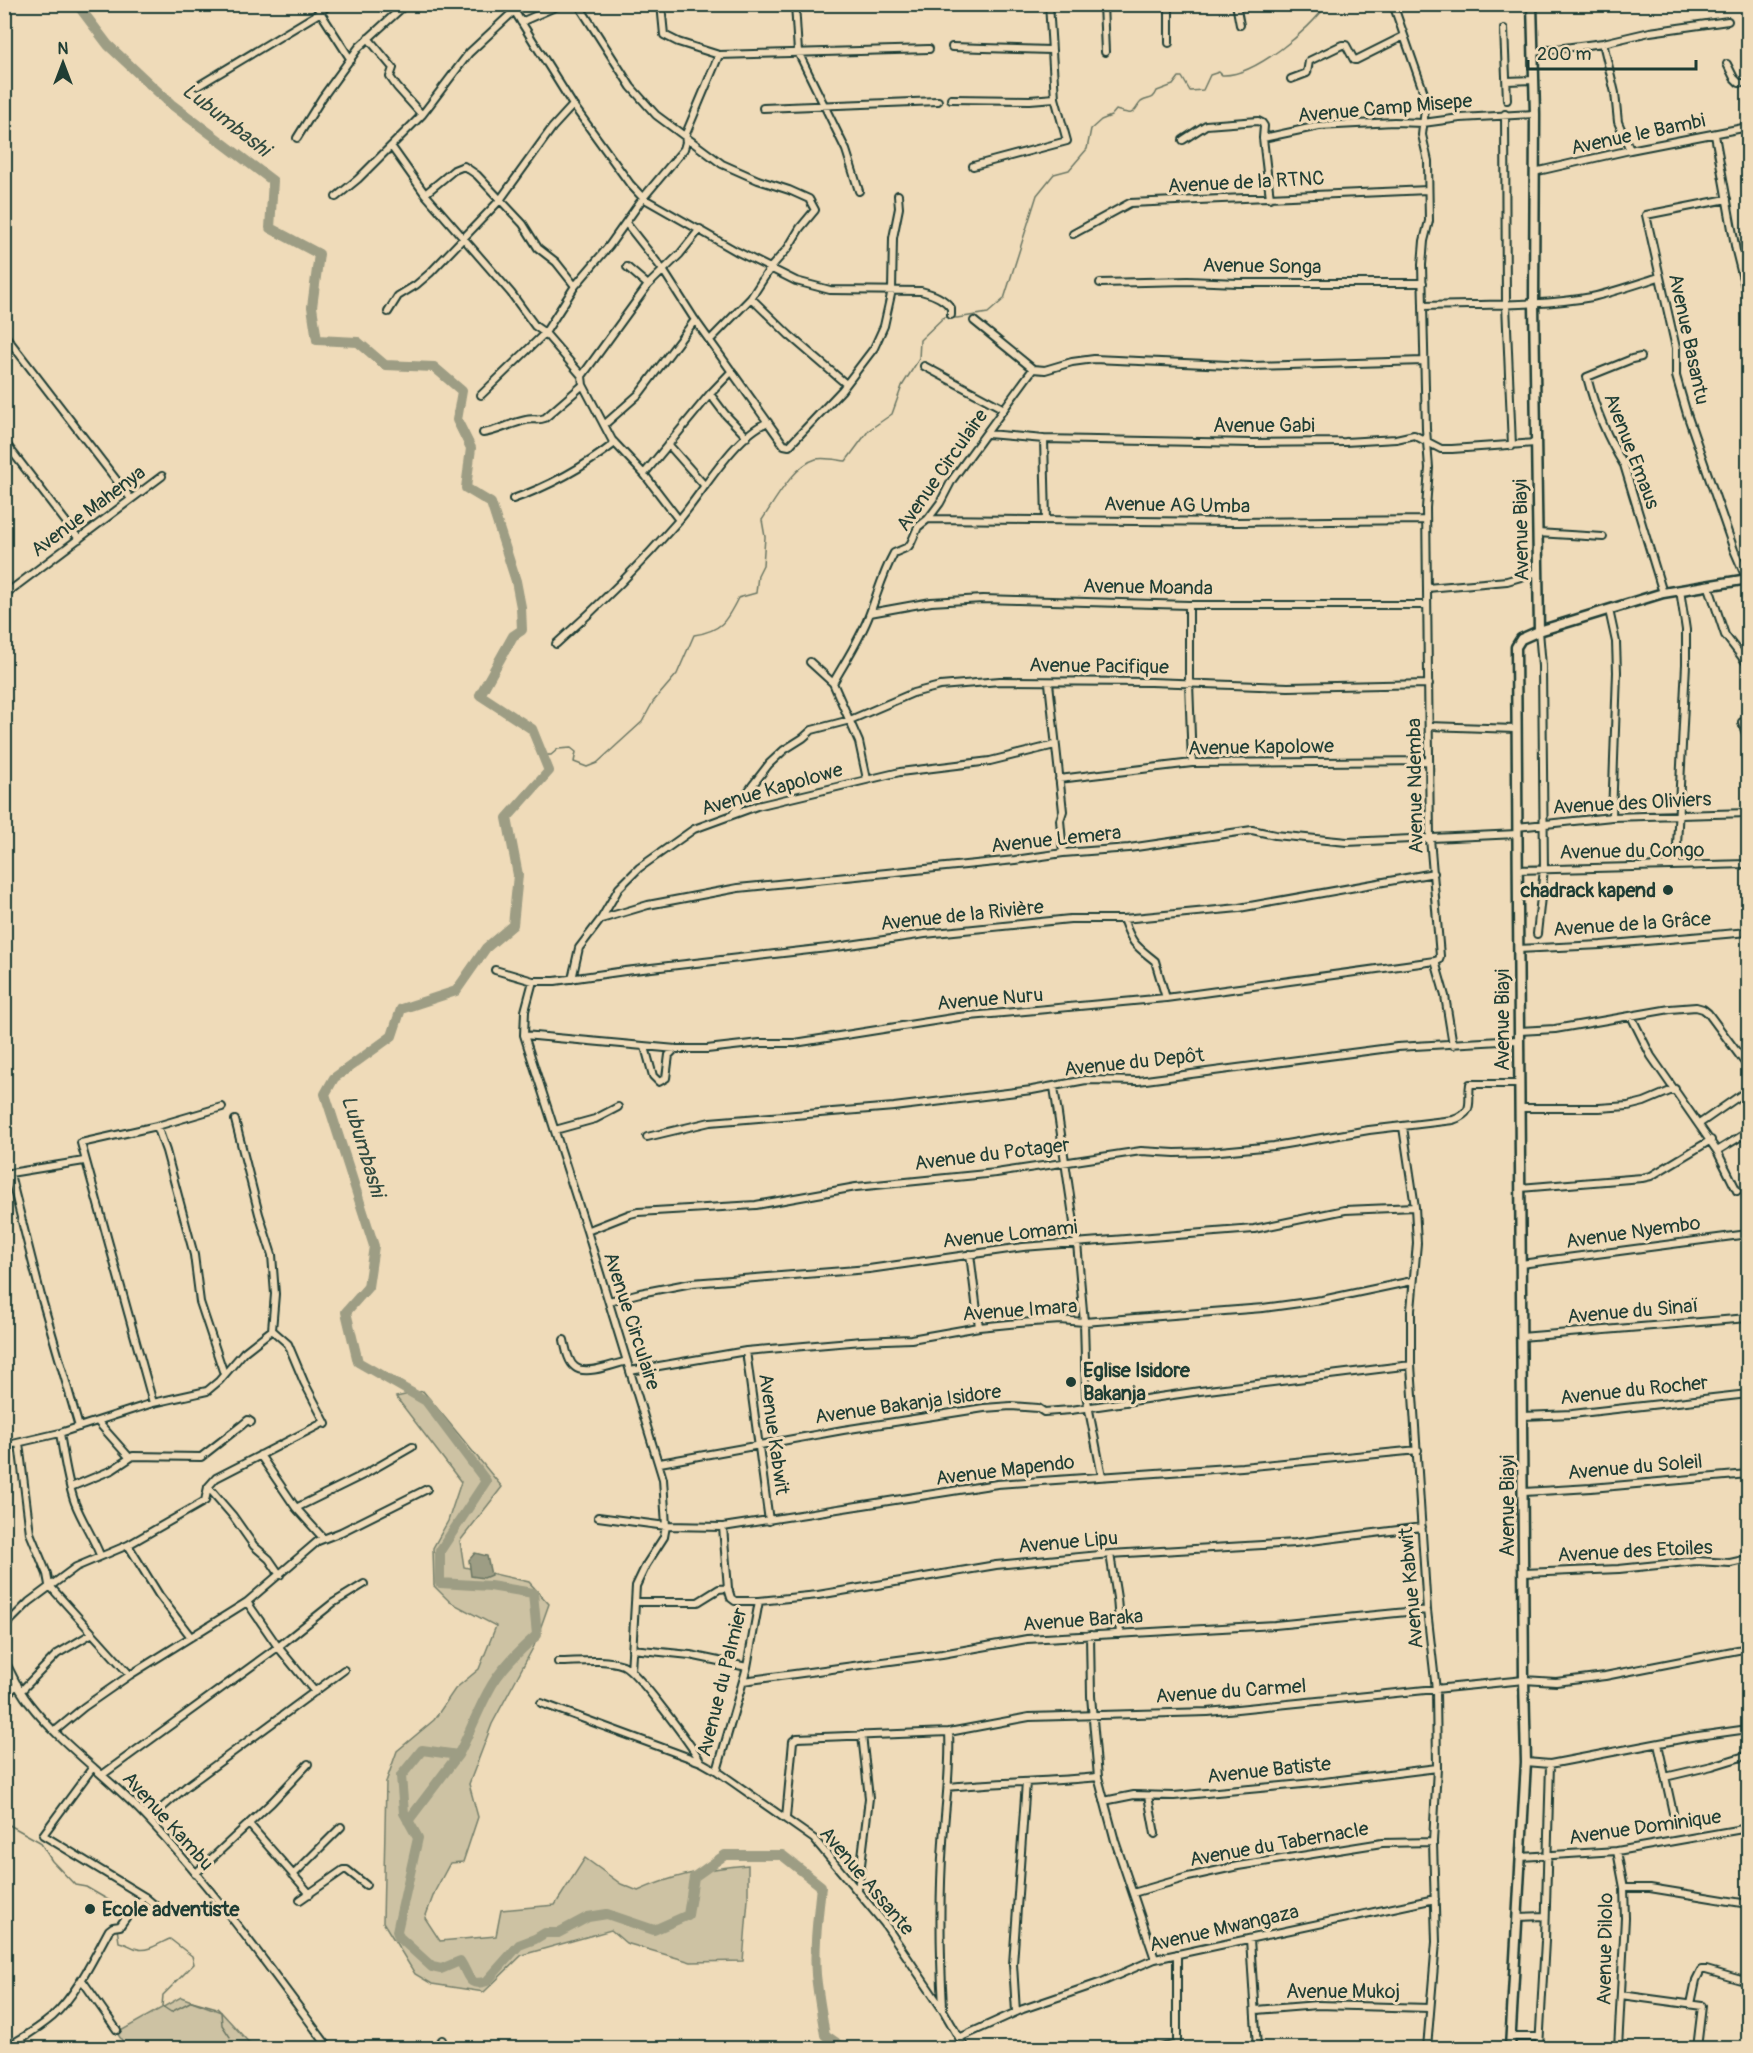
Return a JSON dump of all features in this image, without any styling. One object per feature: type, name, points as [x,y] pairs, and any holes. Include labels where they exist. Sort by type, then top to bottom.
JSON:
[{"type":"street","points":[[315,4],[351,60]]},
{"type":"street","points":[[198,86],[321,12],[329,4]]},
{"type":"street","points":[[297,138],[322,98],[368,38],[406,4]]},
{"type":"street","points":[[510,4],[573,105],[630,184],[643,198],[736,251],[796,281],[830,290],[921,291],[936,295],[950,306],[951,315]]},
{"type":"street","points":[[521,21],[562,4]]},
{"type":"street","points":[[578,4],[631,87],[656,115],[722,164],[809,199],[815,210],[800,228],[788,248],[771,267],[751,298],[710,340]]},
{"type":"street","points":[[661,4],[664,34],[678,42],[719,55],[929,49]]},
{"type":"street","points":[[795,4],[798,52],[846,150],[859,191]]},
{"type":"street","points":[[973,166],[1066,142],[1055,98],[1050,50],[1049,4]]},
{"type":"street","points":[[1103,4],[1105,52]]},
{"type":"street","points":[[1169,4],[1169,43]]},
{"type":"street","points":[[1236,4],[1240,25]]},
{"type":"street","name":"Avenue Ndemba","points":[[1393,4],[1425,96],[1422,140],[1428,165],[1429,221],[1422,258],[1428,442],[1426,520],[1430,838],[1440,956],[1439,960],[1435,961],[1453,1045]]},
{"type":"street","name":"Avenue Biayi","points":[[1510,2049],[1526,1762],[1515,729],[1517,644],[1523,637],[1539,631],[1532,4]]},
{"type":"street","points":[[336,197],[358,179],[423,115],[469,53],[514,11]]},
{"type":"street","points":[[1533,52],[1603,43],[1650,32],[1728,21]]},
{"type":"street","points":[[1504,29],[1507,100]]},
{"type":"street","points":[[1291,79],[1307,73],[1309,61],[1342,45],[1346,45],[1356,60],[1404,36]]},
{"type":"street","points":[[368,38],[393,68],[390,77],[397,87],[423,115]]},
{"type":"street","points":[[1603,43],[1615,93],[1618,122],[1630,150]]},
{"type":"street","points":[[952,47],[1050,50]]},
{"type":"street","points":[[481,395],[545,333],[575,286],[684,149],[687,142],[685,136],[719,55]]},
{"type":"street","points":[[1727,64],[1739,83],[1749,83]]},
{"type":"street","points":[[1507,81],[1534,80]]},
{"type":"street","points":[[951,99],[1055,98]]},
{"type":"street","points":[[763,108],[938,101]]},
{"type":"street","points":[[388,312],[402,292],[416,285],[430,273],[462,237],[500,200],[552,128],[573,105]]},
{"type":"street","points":[[1505,114],[1506,304],[1512,446]]},
{"type":"street","name":"Avenue Camp Misepe","points":[[1263,138],[1319,126],[1394,122],[1423,123],[1505,114],[1535,114]]},
{"type":"street","points":[[1183,140],[1206,125],[1262,123],[1270,198]]},
{"type":"street","name":"Avenue le Bambi","points":[[1534,172],[1630,150],[1749,127]]},
{"type":"street","points":[[1715,135],[1736,251],[1749,299]]},
{"type":"street","points":[[391,146],[425,194],[512,293],[536,326],[545,333],[582,376],[583,385],[615,443],[644,474],[679,520]]},
{"type":"street","points":[[425,194],[454,170],[464,166],[477,175],[523,224],[538,248],[556,262],[575,286]]},
{"type":"street","name":"Avenue de la RTNC","points":[[1073,234],[1130,203],[1428,190]]},
{"type":"street","points":[[626,223],[663,270],[695,320],[772,425],[784,445],[789,446],[846,384],[874,348],[887,318],[892,290],[893,238],[899,207],[898,195]]},
{"type":"street","name":"Avenue Basantu","points":[[1727,199],[1646,213],[1676,348],[1676,376],[1734,550],[1748,579]]},
{"type":"street","points":[[582,376],[648,285],[680,255],[700,229]]},
{"type":"street","points":[[627,267],[648,285]]},
{"type":"street","points":[[1424,306],[1534,304],[1594,296],[1659,277]]},
{"type":"street","name":"Avenue Songa","points":[[1100,284],[1188,281],[1260,284],[1423,283]]},
{"type":"street","points":[[751,298],[789,335],[846,384]]},
{"type":"street","points":[[604,425],[639,394],[695,320]]},
{"type":"street","points":[[974,321],[1033,369],[1045,370],[1072,362],[1094,359],[1251,366],[1424,361]]},
{"type":"street","points":[[4,334],[131,499]]},
{"type":"street","name":"Avenue Emaus","points":[[1641,357],[1587,377],[1613,448],[1624,465],[1663,593]]},
{"type":"street","points":[[924,366],[1004,409]]},
{"type":"street","name":"Avenue Circulaire","points":[[833,683],[861,633],[870,613],[880,579],[894,553],[908,547],[918,527],[928,519],[940,503],[952,480],[988,434],[1033,369]]},
{"type":"street","points":[[644,474],[732,371]]},
{"type":"street","points":[[483,433],[493,432],[526,420],[538,421],[545,418],[583,385]]},
{"type":"street","points":[[710,394],[747,437]]},
{"type":"street","points":[[556,644],[600,605],[679,520],[747,437],[768,422]]},
{"type":"street","name":"Avenue Gabi","points":[[988,434],[1044,439],[1298,442],[1396,439],[1414,435],[1441,449],[1536,443]]},
{"type":"street","points":[[1044,439],[1046,520]]},
{"type":"street","points":[[4,441],[79,539]]},
{"type":"street","points":[[513,499],[553,483],[592,460],[615,443]]},
{"type":"street","points":[[668,444],[705,486]]},
{"type":"street","name":"Avenue Mahenya","points":[[4,594],[162,476]]},
{"type":"street","name":"Avenue AG Umba","points":[[928,519],[1237,522],[1426,520]]},
{"type":"street","points":[[1537,533],[1603,537]]},
{"type":"street","points":[[1427,588],[1507,581],[1538,572]]},
{"type":"street","points":[[1537,934],[1544,869],[1543,711],[1539,631],[1663,593],[1748,579]]},
{"type":"street","points":[[1709,587],[1725,635],[1749,665]]},
{"type":"street","points":[[1676,866],[1686,664],[1686,630],[1680,590]]},
{"type":"street","name":"Avenue Moanda","points":[[870,613],[931,602],[983,599],[1189,605],[1427,605]]},
{"type":"street","points":[[1189,605],[1192,763]]},
{"type":"street","points":[[1609,610],[1616,642],[1617,672],[1612,817]]},
{"type":"street","points":[[810,662],[833,683],[859,742],[867,779]]},
{"type":"street","name":"Avenue Pacifique","points":[[733,814],[756,780],[784,750],[812,730],[850,720],[913,693],[940,686],[1000,681],[1288,687],[1429,684]]},
{"type":"street","points":[[1049,682],[1063,811],[1060,820],[1063,853]]},
{"type":"street","points":[[1742,722],[1749,740]]},
{"type":"street","points":[[1429,726],[1515,729]]},
{"type":"street","name":"Avenue Kapolowe","points":[[572,979],[579,948],[601,919],[619,888],[633,873],[694,829],[733,814],[867,779],[900,772],[990,761],[1055,745]]},
{"type":"street","name":"Avenue Kapolowe","points":[[1059,780],[1192,763],[1429,761]]},
{"type":"street","name":"Avenue des Oliviers","points":[[1517,830],[1542,824],[1612,817],[1749,813]]},
{"type":"street","name":"Avenue Lemera","points":[[601,919],[648,904],[707,892],[1063,853],[1130,848],[1252,830],[1275,835],[1347,842],[1430,838],[1517,830]]},
{"type":"street","name":"Avenue du Congo","points":[[1517,870],[1749,864]]},
{"type":"street","name":"Avenue de la Rivière","points":[[495,970],[533,981],[572,979],[836,948],[925,934],[1070,919],[1123,919],[1239,908],[1434,873]]},
{"type":"street","points":[[1123,919],[1130,939],[1139,950],[1155,961],[1166,998]]},
{"type":"street","name":"Avenue de la Grâce","points":[[1518,949],[1601,945],[1749,932]]},
{"type":"street","name":"Avenue Nuru","points":[[645,1047],[707,1049],[760,1043],[795,1043],[959,1017],[1166,998],[1435,961]]},
{"type":"street","name":"Avenue Circulaire","points":[[533,981],[525,1011],[524,1035],[660,1463],[664,1488],[666,1526],[664,1537],[636,1586],[631,1671]]},
{"type":"street","name":"Avenue du Depôt","points":[[647,1137],[710,1122],[884,1108],[1054,1087],[1086,1080],[1138,1081],[1397,1047],[1453,1045],[1519,1036],[1670,1009],[1696,1007],[1703,1009],[1749,1067]]},
{"type":"street","points":[[1631,1016],[1651,1056],[1711,1140],[1737,1191]]},
{"type":"street","points":[[524,1035],[645,1047],[653,1076],[659,1082],[666,1078],[669,1055],[676,1049]]},
{"type":"street","name":"Avenue du Potager","points":[[587,1231],[638,1212],[756,1205],[877,1184],[996,1173],[1141,1151],[1209,1152],[1274,1146],[1369,1130],[1454,1120],[1467,1112],[1470,1105],[1470,1084],[1519,1084]]},
{"type":"street","points":[[1054,1087],[1077,1243],[1086,1395],[1102,1476]]},
{"type":"street","points":[[1519,1108],[1628,1106],[1675,1089]]},
{"type":"street","points":[[1699,1124],[1749,1090]]},
{"type":"street","points":[[153,1403],[84,1161],[81,1143],[157,1126],[222,1107]]},
{"type":"street","points":[[555,1130],[595,1119],[618,1107]]},
{"type":"street","points":[[4,1446],[60,1433],[153,1403],[207,1391],[244,1352],[272,1330],[275,1294],[272,1255],[258,1214],[235,1120]]},
{"type":"street","points":[[157,1126],[194,1255],[200,1302],[224,1374]]},
{"type":"street","name":"Avenue Kabwit","points":[[1403,1127],[1415,1207],[1417,1243],[1411,1310],[1411,1365],[1427,1610],[1436,1690],[1437,1768],[1433,1842],[1435,1959],[1427,2049]]},
{"type":"street","points":[[1717,1151],[1749,1132]]},
{"type":"street","points":[[1520,1188],[1651,1176],[1711,1140]]},
{"type":"street","points":[[79,1427],[7,1174],[84,1161]]},
{"type":"street","name":"Avenue Lomami","points":[[609,1302],[640,1293],[692,1283],[869,1269],[969,1254],[1077,1243],[1254,1229],[1345,1210],[1415,1207]]},
{"type":"street","name":"Avenue Nyembo","points":[[1521,1264],[1749,1234]]},
{"type":"street","points":[[969,1254],[979,1327]]},
{"type":"street","name":"Avenue Imara","points":[[630,1371],[746,1351],[850,1341],[911,1339],[979,1327],[1060,1320],[1083,1322],[1283,1305],[1322,1300],[1413,1281]]},
{"type":"street","name":"Avenue du Sinaï","points":[[1521,1337],[1749,1318]]},
{"type":"street","points":[[4,1627],[29,1602],[75,1566],[128,1545],[201,1504],[206,1499],[208,1487],[216,1478],[326,1423],[304,1382],[288,1344],[272,1330]]},
{"type":"street","points":[[564,1340],[569,1359],[578,1369],[586,1371],[627,1361]]},
{"type":"street","name":"Avenue Kabwit","points":[[746,1351],[769,1521]]},
{"type":"street","name":"Avenue Bakanja Isidore","points":[[660,1463],[926,1416],[997,1407],[1030,1407],[1044,1412],[1089,1408],[1200,1391],[1411,1365]]},
{"type":"street","name":"Avenue du Rocher","points":[[1523,1416],[1572,1414],[1749,1394]]},
{"type":"street","points":[[71,1488],[112,1470],[129,1457],[201,1458],[248,1420],[251,1422]]},
{"type":"street","points":[[98,1422],[129,1457]]},
{"type":"street","points":[[60,1433],[76,1505],[91,1532],[100,1555]]},
{"type":"street","points":[[19,1443],[30,1533],[48,1574],[49,1585],[130,1675]]},
{"type":"street","points":[[296,1508],[365,1474],[412,1447]]},
{"type":"street","name":"Avenue Mapendo","points":[[598,1516],[666,1526],[723,1527],[997,1484],[1242,1467],[1418,1450]]},
{"type":"street","points":[[260,1455],[296,1508],[322,1538]]},
{"type":"street","name":"Avenue du Soleil","points":[[1524,1492],[1749,1474]]},
{"type":"street","points":[[208,1487],[280,1575]]},
{"type":"street","points":[[55,1731],[84,1707],[130,1675],[247,1602],[322,1538],[341,1532],[427,1489]]},
{"type":"street","points":[[635,1602],[698,1602],[719,1589],[728,1588],[723,1527]]},
{"type":"street","name":"Avenue Lipu","points":[[728,1588],[734,1600],[759,1601],[818,1595],[996,1565],[1110,1554],[1295,1543],[1422,1527]]},
{"type":"street","points":[[128,1545],[159,1595],[191,1637]]},
{"type":"street","points":[[1110,1554],[1120,1634]]},
{"type":"street","name":"Avenue des Etoiles","points":[[1524,1573],[1619,1569],[1696,1561],[1730,1563],[1749,1559]]},
{"type":"street","points":[[102,1775],[278,1647],[333,1603],[364,1584]]},
{"type":"street","name":"Avenue du Palmier","points":[[717,1771],[747,1667],[759,1601]]},
{"type":"street","points":[[247,1602],[278,1647],[315,1692]]},
{"type":"street","name":"Avenue Baraka","points":[[743,1681],[942,1654],[1027,1639],[1275,1624],[1427,1610]]},
{"type":"street","points":[[21,1691],[57,1654],[91,1634]]},
{"type":"street","points":[[1090,1635],[1091,1696],[1098,1777],[1155,1959]]},
{"type":"street","name":"Avenue du Carmel","points":[[786,1818],[793,1739],[949,1732],[1020,1718],[1208,1712],[1524,1680],[1556,1682],[1605,1676],[1749,1648]]},
{"type":"street","points":[[632,1649],[690,1655],[747,1667]]},
{"type":"street","name":"Avenue Kambu","points":[[4,1659],[33,1708],[149,1819],[246,1936],[329,2049]]},
{"type":"street","points":[[558,1662],[614,1663],[631,1671],[688,1741],[701,1762]]},
{"type":"street","points":[[149,1819],[187,1786],[344,1670]]},
{"type":"street","points":[[4,1698],[17,1684]]},
{"type":"street","name":"Avenue Assante","points":[[541,1703],[701,1762],[814,1839],[884,1923],[943,2010],[965,2049]]},
{"type":"street","points":[[1526,1762],[1550,1764],[1690,1737],[1749,1729]]},
{"type":"street","points":[[943,2010],[939,1909],[948,1787],[949,1732]]},
{"type":"street","points":[[858,1890],[868,1798],[862,1735]]},
{"type":"street","points":[[1658,1744],[1673,1813]]},
{"type":"street","points":[[1665,1777],[1749,1755]]},
{"type":"street","points":[[195,1874],[249,1824],[308,1764]]},
{"type":"street","points":[[1539,2049],[1550,1764]]},
{"type":"street","points":[[93,1767],[43,1835],[145,1897],[162,1912]]},
{"type":"street","name":"Avenue Batiste","points":[[1104,1801],[1134,1795],[1174,1796],[1243,1790],[1437,1768]]},
{"type":"street","points":[[948,1787],[1098,1777]]},
{"type":"street","points":[[1016,2012],[1013,1957],[1026,1782]]},
{"type":"street","points":[[1148,1796],[1155,1834]]},
{"type":"street","points":[[249,1824],[310,1894]]},
{"type":"street","points":[[293,1875],[341,1827]]},
{"type":"street","name":"Avenue Dominique","points":[[1521,1857],[1617,1851],[1749,1828]]},
{"type":"street","name":"Avenue du Tabernacle","points":[[1133,1893],[1188,1877],[1245,1865],[1375,1844],[1433,1842]]},
{"type":"street","name":"Avenue Dilolo","points":[[1617,1851],[1624,1887],[1625,1932],[1618,2049]]},
{"type":"street","points":[[300,1900],[344,1870],[366,1885]]},
{"type":"street","points":[[1624,1887],[1650,1888],[1749,1904]]},
{"type":"street","points":[[5,2049],[51,2018],[82,1980],[109,1930],[117,1927],[145,1897]]},
{"type":"street","name":"Avenue Mwangaza","points":[[959,2038],[1016,2012],[1102,1982],[1155,1959],[1435,1899]]},
{"type":"street","points":[[1518,1917],[1545,1916]]},
{"type":"street","points":[[1250,1939],[1257,2049]]},
{"type":"street","points":[[1160,2049],[1177,2046],[1177,1954]]},
{"type":"street","points":[[1691,2004],[1696,1980],[1701,1970],[1749,1982]]},
{"type":"street","points":[[82,1980],[117,2030]]},
{"type":"street","points":[[1621,1995],[1700,2005],[1703,2008],[1698,2046],[1706,2049]]},
{"type":"street","name":"Avenue Mukoj","points":[[1256,2010],[1317,2005],[1430,2008]]},
{"type":"street","points":[[1510,2037],[1539,2037]]},
{"type":"street","points":[[436,2049],[442,2040]]},
{"type":"shaded area","points":[[423,1391],[502,1487],[460,1541],[464,1567],[529,1582],[549,1604],[534,1646],[492,1724],[469,1784],[478,1817],[463,1862],[450,1863],[435,1891],[425,1918],[440,1941],[496,1936],[501,1910],[555,1905],[585,1858],[621,1884],[638,1891],[692,1873],[748,1865],[743,1961],[691,1962],[626,1943],[611,1930],[522,1955],[484,1992],[432,1984],[415,1974],[383,1922],[386,1782],[397,1751],[434,1720],[455,1689],[479,1669],[496,1626],[450,1602],[434,1586],[433,1548],[448,1521],[461,1482],[396,1397]]},
{"type":"shaded area","points":[[475,1553],[487,1556],[491,1575],[484,1578],[471,1576],[469,1560]]},
{"type":"shaded area","points":[[181,1997],[221,2012],[254,2048],[127,2048],[117,2033]]},
{"type":"waterway","name":"Lubumbashi","points":[[77,4],[108,45],[171,104],[273,181],[270,228],[319,254],[312,307],[317,340],[358,342],[385,365],[434,367],[462,391],[457,420],[471,448],[466,488],[491,503],[516,581],[521,607],[522,630],[513,636],[480,695],[532,729],[549,771],[507,818],[518,875],[513,925],[486,948],[456,991],[401,1009],[392,1036],[334,1078],[325,1094],[374,1246],[368,1287],[346,1312],[358,1362],[426,1401],[486,1481],[440,1551],[440,1583],[490,1586],[533,1593],[537,1635],[498,1676],[458,1755],[422,1750],[401,1776],[404,1813],[418,1838],[397,1931],[399,1937],[432,1967],[441,1969],[460,1961],[469,1978],[480,1983],[487,1981],[519,1945],[545,1933],[558,1933],[588,1917],[607,1914],[654,1930],[688,1915],[694,1877],[725,1855],[782,1855],[821,1886],[816,1953],[818,1990],[825,2035],[844,2048]]},
{"type":"waterway","points":[[542,755],[551,755],[558,749],[571,748],[576,752],[574,762],[587,767],[597,763],[642,722],[653,702],[677,674],[694,635],[717,628],[726,619],[738,598],[756,593],[758,575],[763,565],[765,537],[762,520],[785,485],[800,469],[816,459],[846,461],[869,430],[892,414],[902,386],[919,359],[920,340],[944,317],[957,318],[988,313],[1004,299],[1037,195],[1054,174],[1069,170],[1087,149],[1091,129],[1116,110],[1133,112],[1141,102],[1152,98],[1157,91],[1173,85],[1179,77],[1182,77],[1190,91],[1203,90],[1210,75],[1219,72],[1222,75],[1235,74],[1249,68],[1280,50],[1308,26],[1327,4]]},
{"type":"waterway","name":"Lubumbashi","points":[[408,1821],[458,1755]]},
{"type":"waterway","points":[[4,1822],[40,1842],[52,1861],[75,1885],[86,1887],[117,1905],[122,1916],[118,1923]]},
{"type":"waterway","points":[[117,1928],[119,1942],[133,1948],[142,1950],[170,1939],[192,1956],[194,1964],[163,1995],[162,2006],[171,2012],[192,2001],[217,2008],[221,2012],[222,2025],[230,2037]]},
{"type":"place","name":"chadrack kapend","points":[[1668,890]]},
{"type":"place","name":"Eglise Isidore Bakanja","points":[[1071,1382]]},
{"type":"place","name":"Ecole adventiste","points":[[90,1909]]}]
